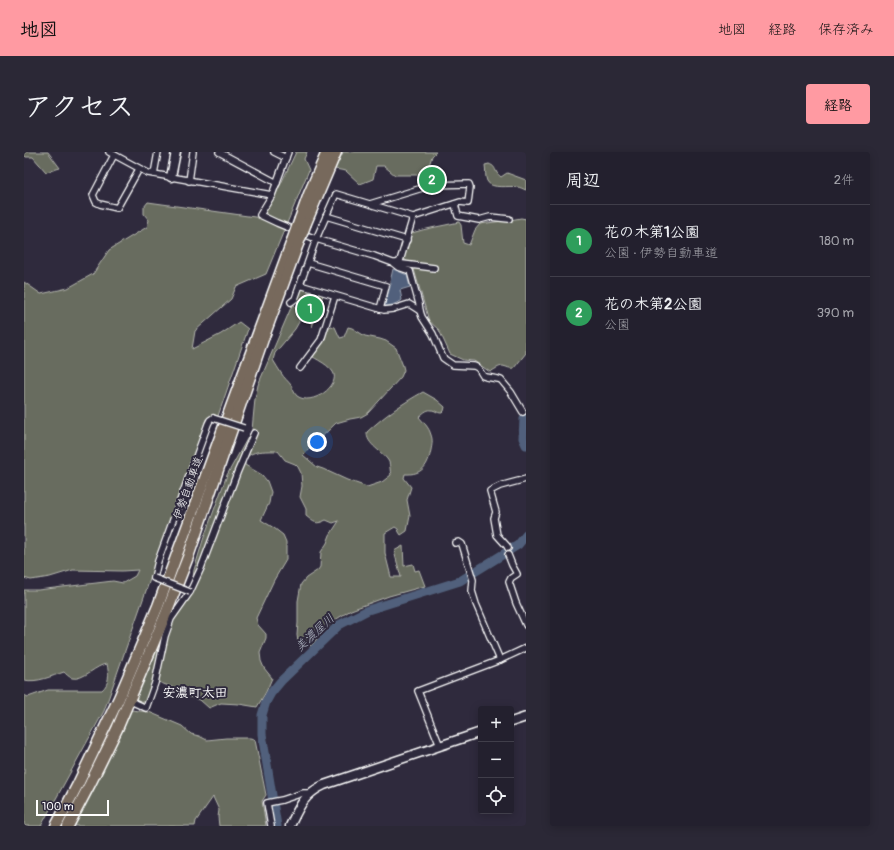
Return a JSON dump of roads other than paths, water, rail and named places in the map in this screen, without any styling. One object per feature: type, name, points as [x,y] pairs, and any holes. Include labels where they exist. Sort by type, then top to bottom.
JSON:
[{"type":"highway","name":"伊勢自動車道","points":[[303,221],[309,194],[327,152]]},
{"type":"highway","name":"伊勢自動車道","points":[[56,826],[119,698],[158,606],[254,342],[303,221],[336,152]]},
{"type":"highway","name":"伊勢自動車道","points":[[68,826],[117,729],[165,616],[188,557],[295,242]]},
{"type":"street","points":[[154,174],[158,152]]},
{"type":"street","points":[[171,177],[176,152]]},
{"type":"street","points":[[189,181],[194,152]]},
{"type":"street","points":[[219,152],[277,183]]},
{"type":"street","points":[[274,152],[286,158]]},
{"type":"street","points":[[288,152],[272,195],[260,215],[316,239],[394,263],[434,268]]},
{"type":"street","points":[[139,169],[117,208],[96,202],[93,195],[112,154],[148,173],[272,195]]},
{"type":"street","points":[[292,302],[295,299],[316,239],[336,194],[413,217],[460,202],[468,203],[470,187],[469,184],[432,185],[370,204]]},
{"type":"street","points":[[454,204],[458,216],[479,220],[490,217],[509,219]]},
{"type":"street","points":[[326,216],[407,240]]},
{"type":"street","points":[[394,263],[400,261],[413,217]]},
{"type":"street","points":[[308,263],[386,286],[380,309]]},
{"type":"street","points":[[394,263],[398,267],[410,271],[422,317],[433,334],[444,360],[453,365],[474,366],[478,368],[484,376],[501,380],[511,392],[523,412]]},
{"type":"street","points":[[300,285],[380,309],[389,310],[409,304],[420,311]]},
{"type":"street","points":[[300,368],[321,340],[335,296]]},
{"type":"street","points":[[190,592],[154,578],[158,561],[210,420],[213,418],[244,428]]},
{"type":"street","points":[[135,702],[146,708],[154,683],[167,630],[172,619],[190,592],[201,568],[237,473],[254,433]]},
{"type":"street","points":[[508,548],[496,534],[494,518],[496,512],[490,491],[500,486],[526,479]]},
{"type":"street","points":[[455,543],[459,542],[462,544],[474,580],[472,591],[476,604],[500,660]]},
{"type":"street","points":[[508,555],[517,574],[511,578],[509,582],[526,625]]},
{"type":"street","points":[[440,746],[418,691],[500,660],[526,648]]},
{"type":"street","points":[[514,721],[526,717]]},
{"type":"street","points":[[290,826],[296,812],[303,802],[314,790],[324,785],[478,733]]},
{"type":"street","points":[[271,826],[267,803],[303,793],[311,793]]},
{"type":"water","points":[[393,269],[407,275],[410,287],[400,290],[401,301],[386,306],[385,304]]},
{"type":"waterway","name":"美濃屋川","points":[[526,415],[524,419],[523,438],[526,445]]},
{"type":"waterway","name":"美濃屋川","points":[[277,826],[262,734],[262,715],[266,702],[271,693],[281,681],[339,625],[368,610],[460,581],[518,545],[526,535]]},
{"type":"place","name":"花の木第2公園","points":[[432,180]]},
{"type":"place","name":"花の木第1公園","points":[[310,309]]},
{"type":"district","name":"安濃町太田","points":[[195,693]]}]
